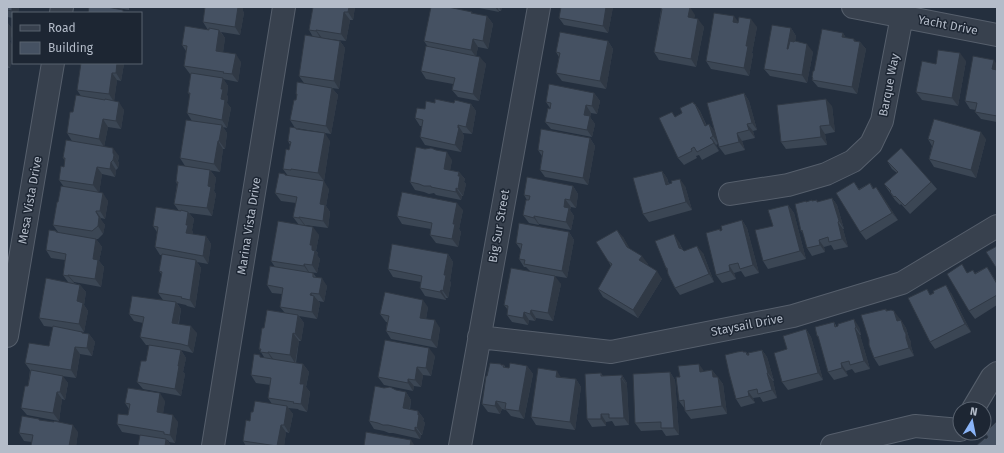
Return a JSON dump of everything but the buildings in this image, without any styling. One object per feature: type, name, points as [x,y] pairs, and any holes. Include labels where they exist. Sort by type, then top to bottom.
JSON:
[{"type":"street","name":"Marina Vista Drive","points":[[213,446],[284,7]]},
{"type":"street","name":"Big Sur Street","points":[[460,446],[539,7]]},
{"type":"street","name":"Yacht Drive","points":[[853,7],[997,34]]},
{"type":"street","name":"Barque Way","points":[[730,194],[788,185],[826,174],[853,161],[871,144],[882,121],[902,16]]},
{"type":"street","name":"Mesa Vista Drive","points":[[7,336],[53,64]]},
{"type":"street","name":"Staysail Drive","points":[[479,337],[611,352],[793,316],[902,283],[997,226]]},
{"type":"street","points":[[978,401],[992,378],[997,374]]},
{"type":"street","points":[[832,446],[915,426],[952,431]]}]
